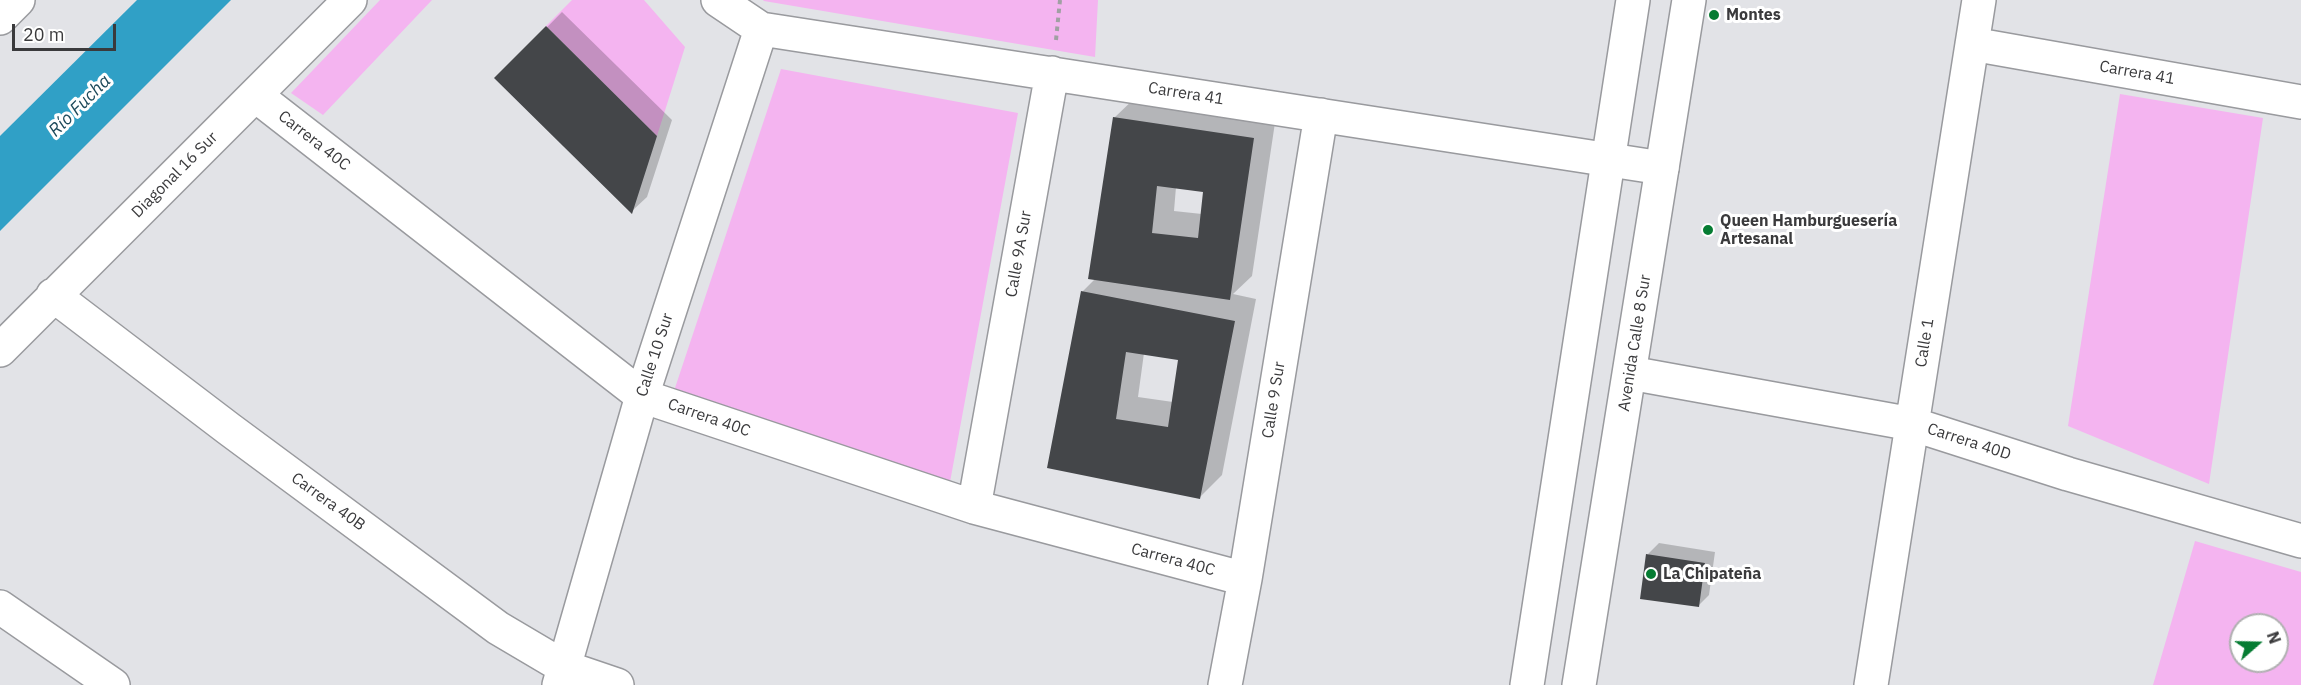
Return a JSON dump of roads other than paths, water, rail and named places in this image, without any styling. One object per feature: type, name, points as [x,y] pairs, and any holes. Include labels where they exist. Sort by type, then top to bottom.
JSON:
[{"type":"street","points":[[0,18],[18,0]]},
{"type":"street","name":"Diagonal 16 Sur","points":[[0,350],[350,0]]},
{"type":"street","name":"Carrera 41","points":[[718,0],[761,29],[1662,168]]},
{"type":"street","points":[[1527,685],[1633,0]]},
{"type":"street","name":"Avenida Calle 8 Sur","points":[[1579,685],[1689,0]]},
{"type":"street","name":"Calle 1","points":[[1871,685],[1979,0]]},
{"type":"street","name":"Calle 10 Sur","points":[[562,676],[642,396],[761,29]]},
{"type":"street","name":"Carrera 41","points":[[1972,44],[2301,102]]},
{"type":"street","name":"Calle 9A Sur","points":[[974,507],[1052,73]]},
{"type":"street","name":"Carrera 40C","points":[[255,95],[642,396],[974,507],[1245,579]]},
{"type":"street","name":"Calle 9 Sur","points":[[1225,685],[1245,579],[1321,115]]},
{"type":"street","name":"Carrera 40B","points":[[53,295],[562,676],[617,685]]},
{"type":"street","name":"Carrera 40D","points":[[1630,373],[1912,424],[2067,474],[2301,541]]},
{"type":"street","points":[[0,607],[113,685]]},
{"type":"water","name":"Río Fucha","points":[[137,0],[231,0],[0,231],[0,136]]},
{"type":"place","name":"Montes","points":[[1714,15]]},
{"type":"place","name":"Queen Hamburguesería Artesanal","points":[[1708,230]]},
{"type":"place","name":"La Chipateña","points":[[1651,574]]}]
